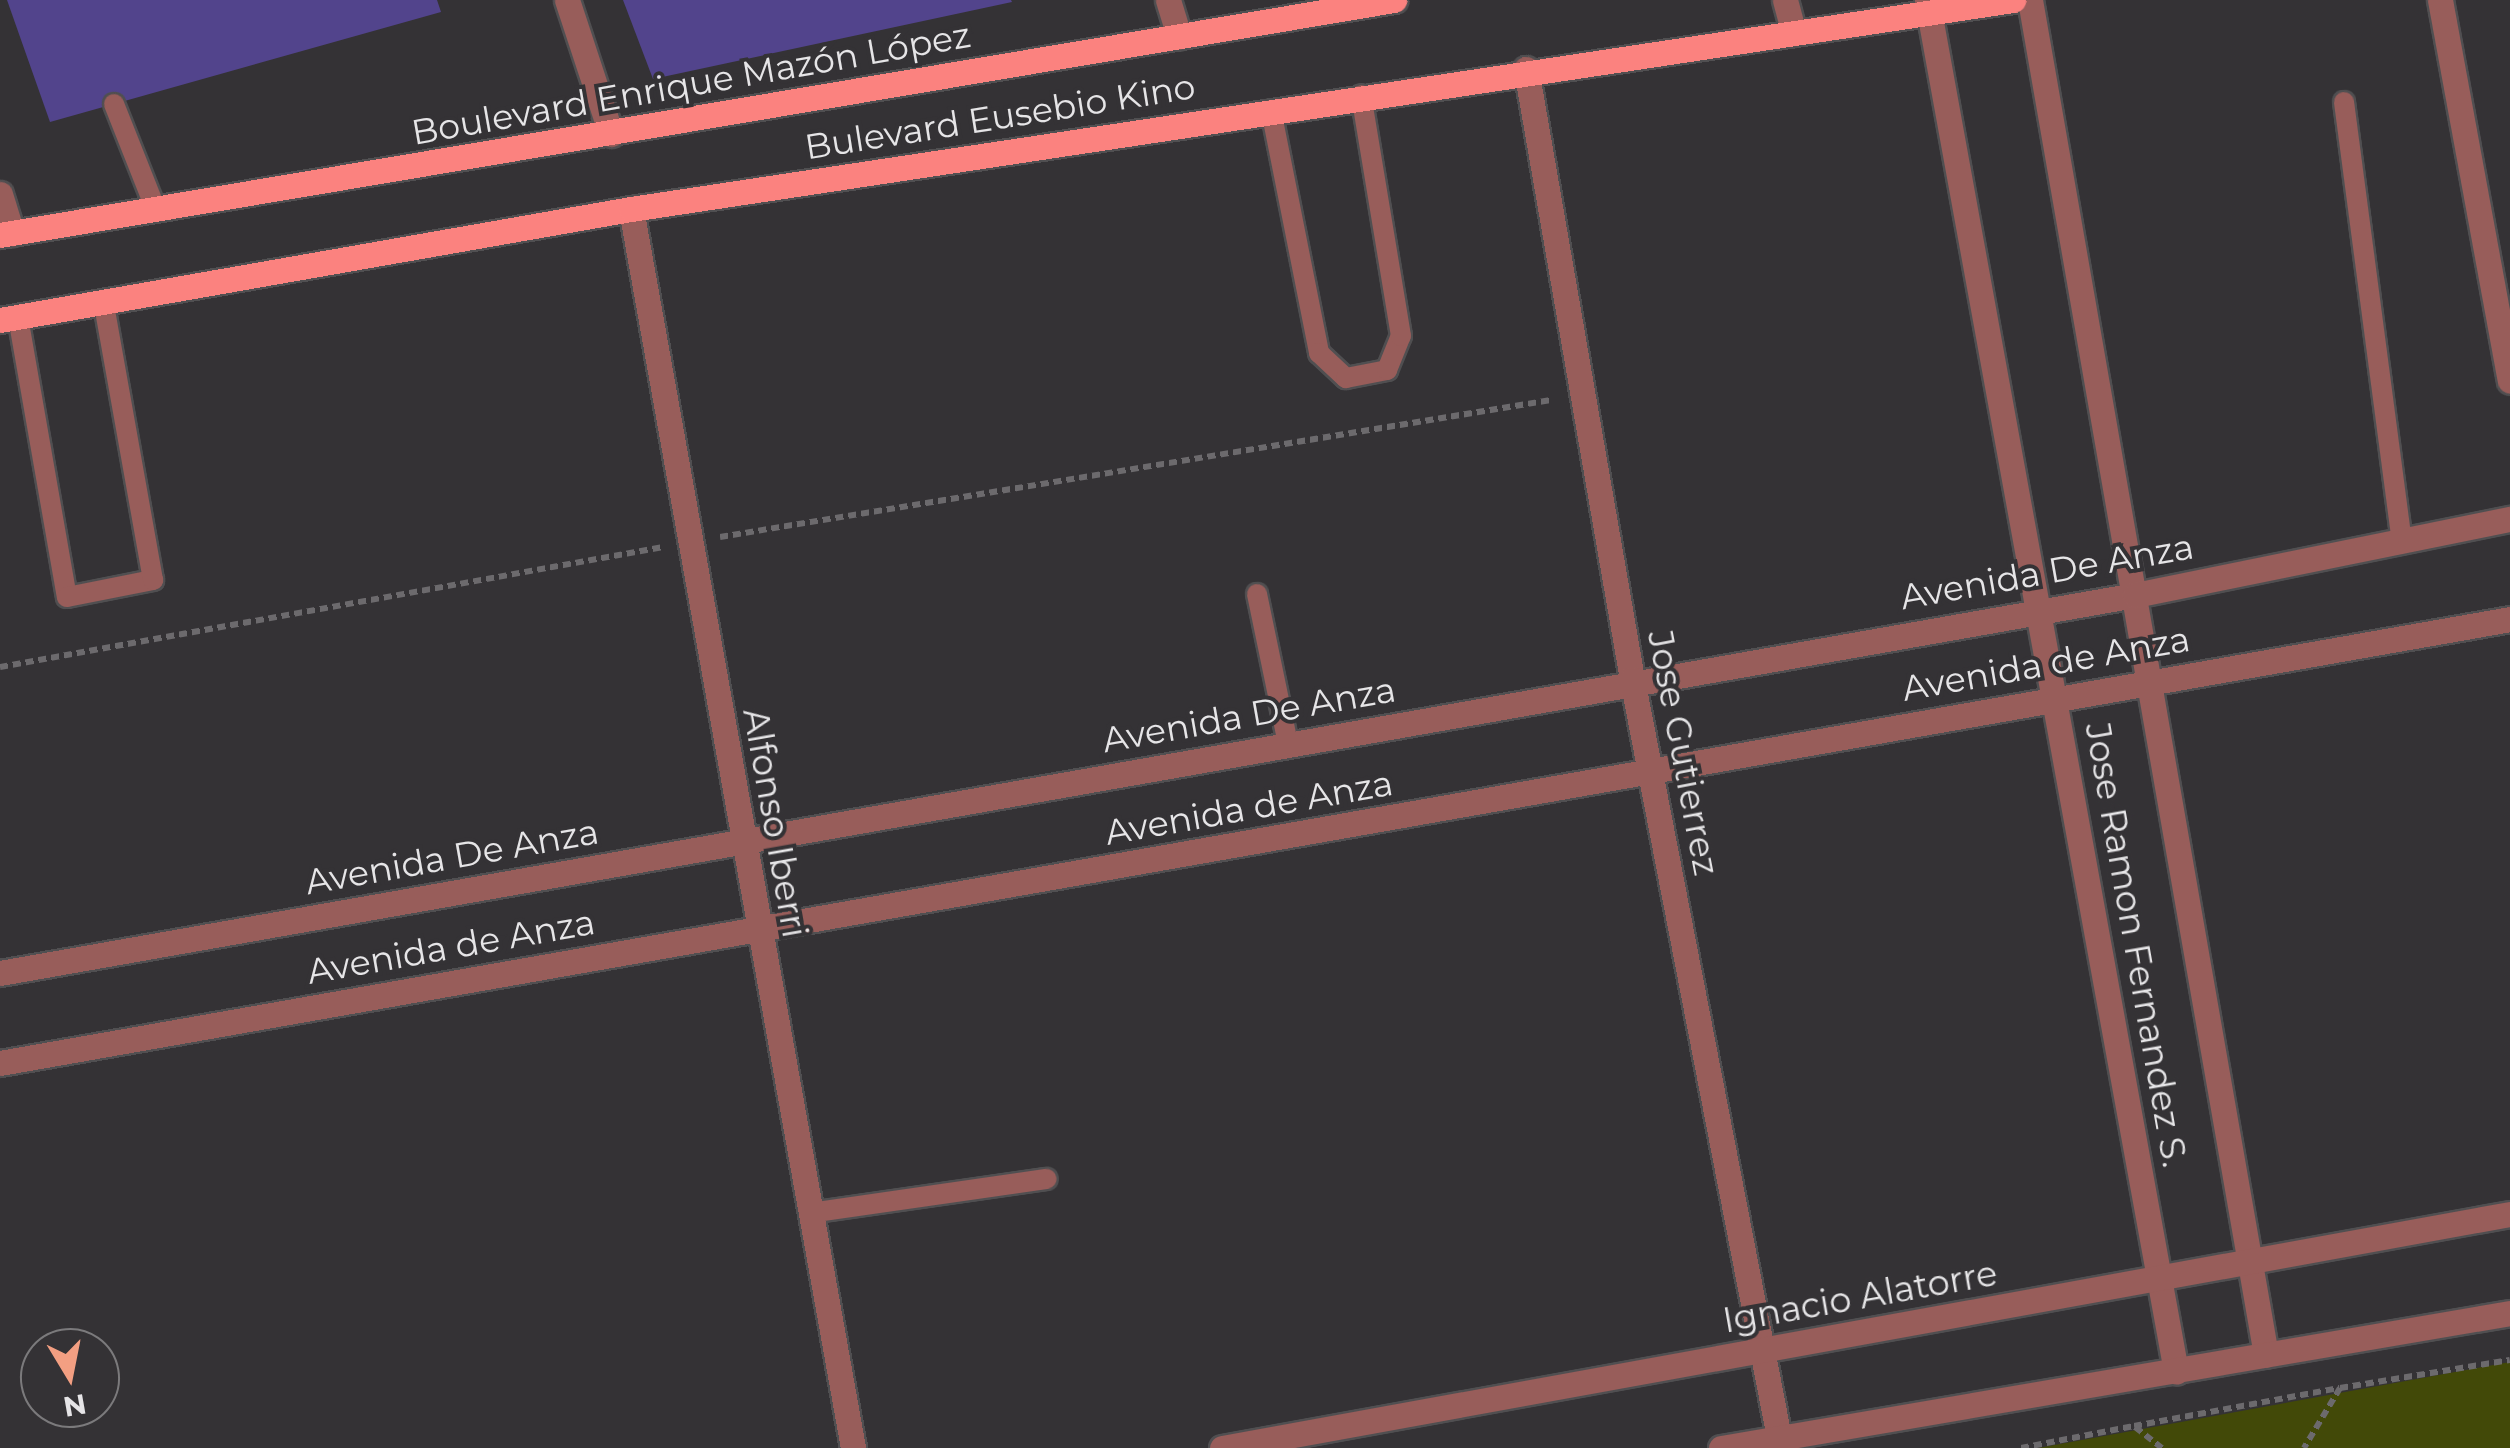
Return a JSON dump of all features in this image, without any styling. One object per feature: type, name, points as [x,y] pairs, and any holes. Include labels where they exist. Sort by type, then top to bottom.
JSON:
[{"type":"main road","name":"Boulevard Enrique Mazón López","points":[[6,234],[1394,0]]},
{"type":"main road","name":"Bulevard Eusebio Kino","points":[[9,319],[631,209],[1526,70],[1794,33],[1928,7],[2012,0]]},
{"type":"street","points":[[567,0],[611,134]]},
{"type":"street","points":[[1168,0],[1179,36]]},
{"type":"street","points":[[1785,0],[1794,33]]},
{"type":"street","name":"Jose Ramon Fernandez S.","points":[[2030,0],[2152,680],[2266,1355]]},
{"type":"street","points":[[2440,0],[2510,382]]},
{"type":"street","name":"Jose Ramon Fernandez S.","points":[[1928,7],[2038,610],[2058,695],[2176,1372]]},
{"type":"street","name":"Jose Gutierrez","points":[[1526,70],[1586,394],[1632,679],[1780,1443]]},
{"type":"street","points":[[0,194],[6,234]]},
{"type":"street","name":"Alfonso Iberri","points":[[631,209],[853,1448]]},
{"type":"street","name":"Avenida De Anza","points":[[0,973],[1632,679],[2135,595],[2510,520]]},
{"type":"street","name":"Avenida de Anza","points":[[0,1062],[1651,774],[2058,695],[2510,619]]},
{"type":"street","name":"Ignacio Alatorre","points":[[1222,1448],[2510,1214]]},
{"type":"street","points":[[1721,1448],[1780,1443],[2510,1314]]},
{"type":"lane","points":[[1271,110],[1319,354],[1346,378],[1386,370],[1401,336],[1362,95]]},
{"type":"lane","points":[[2344,102],[2402,541]]},
{"type":"lane","points":[[114,104],[156,210]]},
{"type":"lane","points":[[9,319],[68,597],[153,580],[104,304]]},
{"type":"lane","points":[[1256,594],[1288,744]]},
{"type":"lane","points":[[810,1212],[1047,1179]]},
{"type":"path","points":[[0,667],[691,541],[1586,394]]},
{"type":"path","points":[[2020,1448],[2510,1360]]},
{"type":"path","points":[[2304,1448],[2340,1388]]},
{"type":"path","points":[[2134,1426],[2162,1448]]},
{"type":"green space","points":[[2510,1362],[2510,1448],[2038,1448]]},
{"type":"building","points":[[7,0],[437,0],[441,12],[50,122]]},
{"type":"building","points":[[623,0],[1011,0],[1012,2],[653,79]]}]
